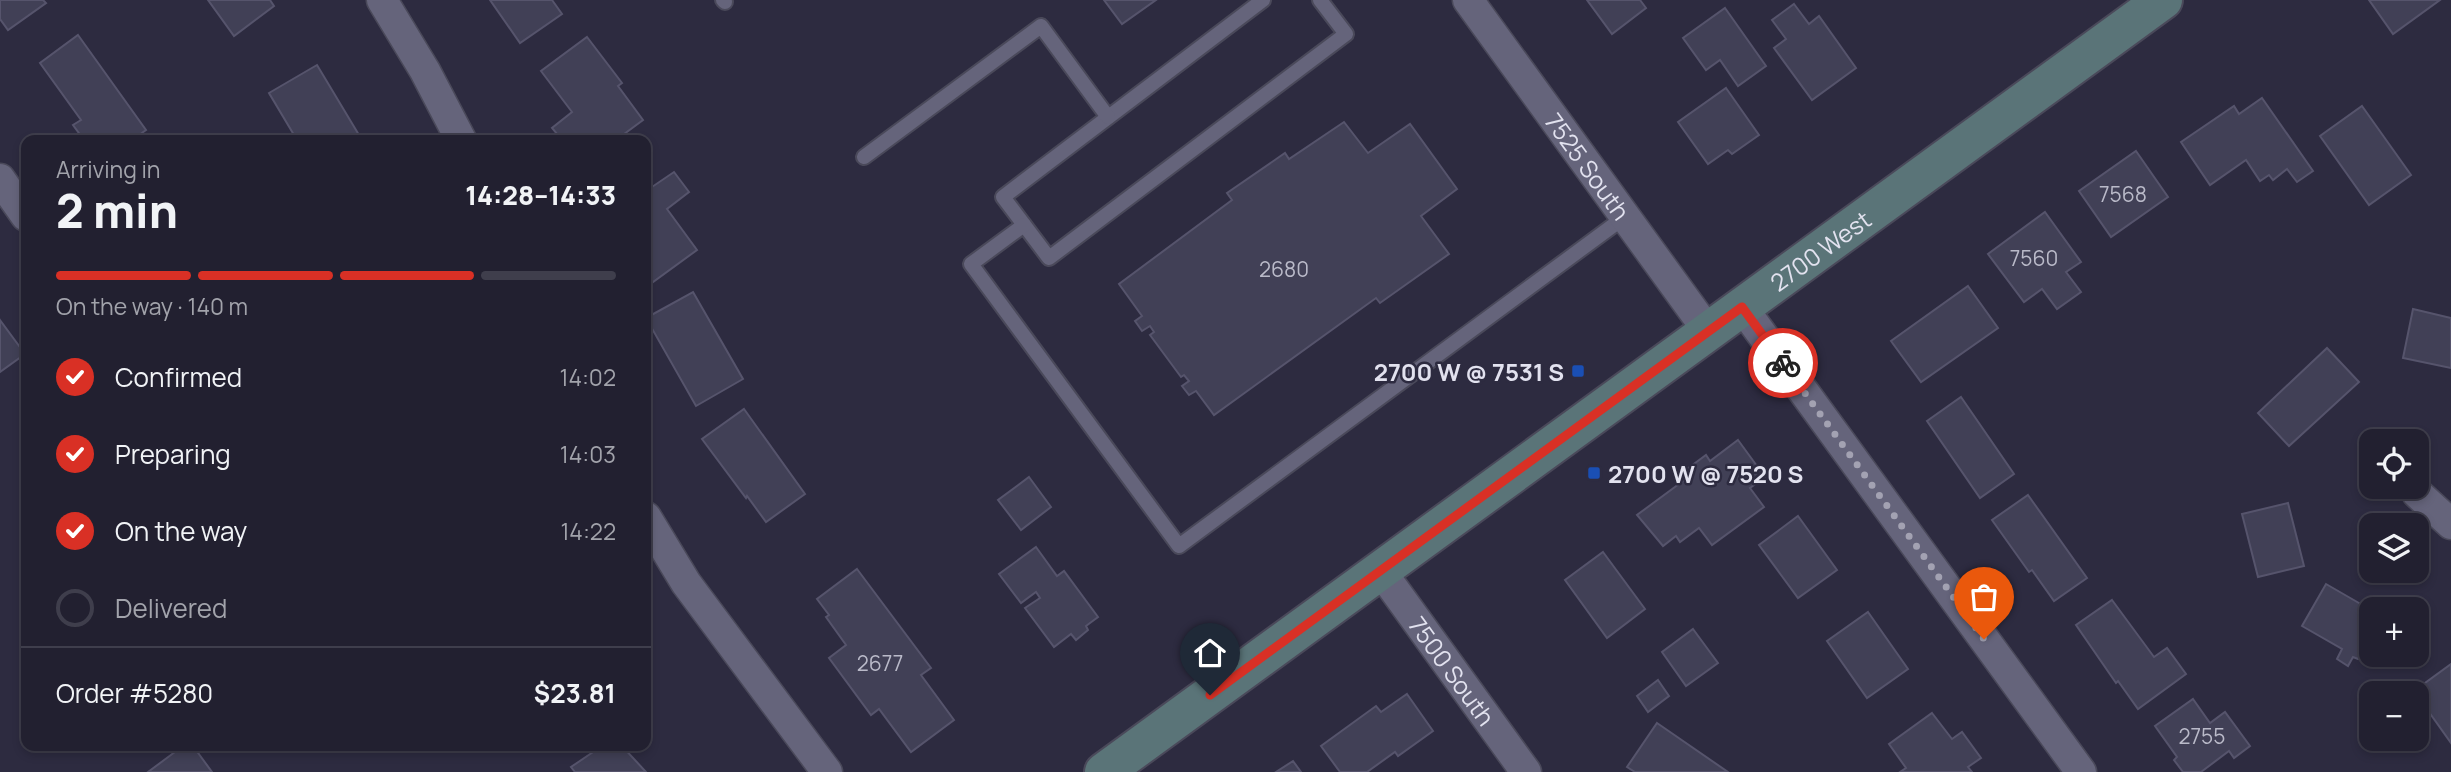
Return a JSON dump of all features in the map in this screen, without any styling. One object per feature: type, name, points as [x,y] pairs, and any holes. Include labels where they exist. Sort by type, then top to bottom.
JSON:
[{"type":"main road","name":"2700 West","points":[[1104,772],[2163,0]]},
{"type":"street","points":[[382,0],[425,71],[458,135]]},
{"type":"street","name":"7525 South","points":[[1468,0],[1708,331]]},
{"type":"street","points":[[0,179],[21,209]]},
{"type":"street","points":[[1742,307],[2081,772]]},
{"type":"street","points":[[2424,499],[2451,524]]},
{"type":"street","points":[[651,525],[686,583],[827,772]]},
{"type":"street","name":"7500 South","points":[[1380,570],[1526,772]]},
{"type":"lane","points":[[1263,0],[1003,197],[1049,258],[1346,34],[1320,0]]},
{"type":"lane","points":[[864,157],[1041,26],[1108,117]]},
{"type":"lane","points":[[1024,225],[971,264],[1179,546],[1626,216]]},
{"type":"building","points":[[0,0],[43,0],[46,3],[8,30],[0,19]]},
{"type":"building","points":[[208,0],[270,0],[274,6],[234,36]]},
{"type":"building","points":[[490,0],[552,0],[562,14],[520,43]]},
{"type":"building","points":[[1104,0],[1156,0],[1122,24]]},
{"type":"building","points":[[1587,0],[1640,0],[1646,8],[1612,34]]},
{"type":"building","points":[[2369,0],[2440,0],[2393,34]]},
{"type":"building","points":[[1794,4],[1809,24],[1819,16],[1856,68],[1812,100],[1774,48],[1786,39],[1772,20]]},
{"type":"building","points":[[1725,8],[1766,66],[1738,86],[1720,60],[1706,70],[1683,38]]},
{"type":"building","points":[[78,35],[146,130],[139,135],[80,135],[73,125],[81,120],[40,63]]},
{"type":"building","points":[[587,37],[622,83],[618,86],[643,120],[623,135],[558,135],[552,128],[572,112],[541,71]]},
{"type":"building","points":[[317,65],[359,135],[294,135],[269,93]]},
{"type":"building","points":[[1726,88],[1759,135],[1732,154],[1728,150],[1708,164],[1678,122]]},
{"type":"building","points":[[2262,98],[2313,171],[2297,182],[2287,169],[2273,180],[2269,175],[2260,181],[2246,160],[2210,185],[2181,142],[2234,106],[2239,114]]},
{"type":"building","points":[[2362,106],[2411,175],[2369,205],[2320,136]]},
{"type":"building","points":[[1344,122],[1368,153],[1410,124],[1457,189],[1421,216],[1449,254],[1380,303],[1376,298],[1214,415],[1196,391],[1189,395],[1182,386],[1189,381],[1184,375],[1181,377],[1150,335],[1154,332],[1150,326],[1142,331],[1135,321],[1142,316],[1119,284],[1232,200],[1227,193],[1285,153],[1289,159]]},
{"type":"building","points":[[2136,151],[2168,197],[2111,237],[2079,191]]},
{"type":"building","points":[[674,172],[689,192],[667,209],[697,250],[653,282],[651,279],[652,187]]},
{"type":"building","points":[[2045,212],[2081,262],[2066,272],[2081,292],[2057,309],[2042,289],[2024,302],[1988,254]]},
{"type":"building","points":[[1968,286],[1998,328],[1921,382],[1891,341]]},
{"type":"building","points":[[693,292],[743,379],[696,406],[651,327],[651,315]]},
{"type":"building","points":[[2413,309],[2451,318],[2451,368],[2403,358]]},
{"type":"building","points":[[0,320],[21,349],[21,357],[0,372]]},
{"type":"building","points":[[2327,348],[2359,382],[2289,446],[2258,413]]},
{"type":"building","points":[[1961,397],[2014,474],[1980,498],[1927,421]]},
{"type":"building","points":[[744,409],[805,494],[766,522],[702,439]]},
{"type":"building","points":[[1738,440],[1765,477],[1750,488],[1764,507],[1712,545],[1699,528],[1680,542],[1676,536],[1663,546],[1637,515],[1683,481],[1679,475],[1706,455],[1710,461]]},
{"type":"building","points":[[1029,477],[1051,507],[1021,530],[998,500]]},
{"type":"building","points":[[2028,495],[2087,578],[2054,601],[2032,570],[2029,572],[1992,520]]},
{"type":"building","points":[[2288,503],[2304,566],[2258,577],[2242,514]]},
{"type":"building","points":[[1798,516],[1837,570],[1798,598],[1759,545]]},
{"type":"building","points":[[1036,547],[1057,576],[1064,571],[1098,617],[1086,626],[1088,630],[1076,640],[1071,634],[1054,647],[1025,608],[1040,598],[1036,592],[1021,603],[999,574]]},
{"type":"building","points":[[1603,552],[1645,609],[1607,638],[1565,580]]},
{"type":"building","points":[[857,569],[931,668],[921,675],[954,720],[911,752],[879,709],[871,715],[829,658],[846,645],[817,599]]},
{"type":"building","points":[[2326,584],[2359,603],[2358,659],[2353,657],[2348,666],[2337,659],[2342,649],[2302,626]]},
{"type":"building","points":[[2112,600],[2154,657],[2167,648],[2186,674],[2138,709],[2118,681],[2116,683],[2076,625]]},
{"type":"building","points":[[1868,612],[1908,669],[1867,698],[1827,641]]},
{"type":"building","points":[[1693,629],[1718,663],[1686,686],[1662,652]]},
{"type":"building","points":[[2451,664],[2451,743],[2429,712],[2428,681]]},
{"type":"building","points":[[1658,680],[1669,696],[1648,712],[1637,696]]},
{"type":"building","points":[[1407,694],[1433,731],[1398,756],[1395,752],[1367,772],[1340,772],[1321,746],[1376,706],[1381,712]]},
{"type":"building","points":[[2193,699],[2210,723],[2225,712],[2250,746],[2234,758],[2229,751],[2201,772],[2183,772],[2174,760],[2177,757],[2155,726]]},
{"type":"building","points":[[1932,713],[1952,739],[1962,732],[1981,758],[1968,767],[1972,772],[1900,772],[1906,768],[1889,744]]},
{"type":"building","points":[[1657,723],[1728,772],[1635,772],[1627,767]]},
{"type":"building","points":[[176,751],[197,751],[212,772],[148,772]]},
{"type":"building","points":[[595,751],[627,751],[646,772],[575,772],[571,767]]},
{"type":"building","points":[[1293,761],[1301,772],[1276,772]]},
{"type":"way so far","points":[[1783,363],[1984,639]]},
{"type":"place","name":"2700 W @ 7531 S","points":[[1578,371]]},
{"type":"place","name":"2700 W @ 7520 S","points":[[1594,473]]},
{"type":"route","points":[[1210,695],[1742,307],[1783,363]]}]
